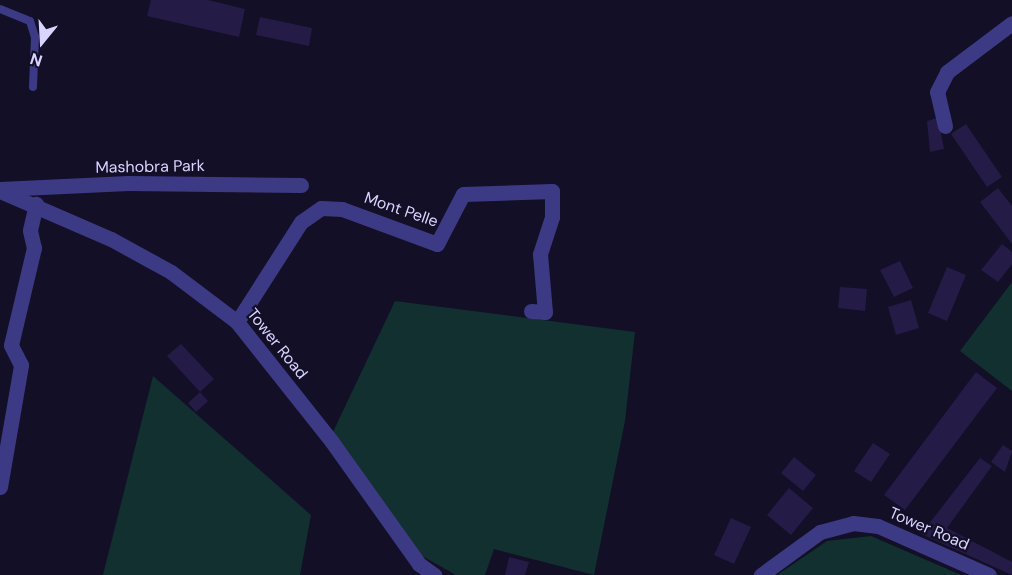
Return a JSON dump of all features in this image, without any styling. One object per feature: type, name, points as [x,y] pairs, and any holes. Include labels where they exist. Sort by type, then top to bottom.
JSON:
[{"type":"street","points":[[945,126],[937,92],[948,72],[1012,23]]},
{"type":"street","name":"Mashobra Park","points":[[0,190],[128,183],[301,185]]},
{"type":"street","name":"Tower Road","points":[[0,190],[36,204],[171,272],[237,322],[332,442],[419,564],[434,575]]},
{"type":"street","name":"Mont Pelle","points":[[237,322],[301,222],[321,208],[342,209],[437,244],[463,194],[552,190],[552,217],[540,254],[545,312],[531,311]]},
{"type":"street","points":[[0,487],[21,365],[12,345],[34,248],[30,230],[36,204]]},
{"type":"street","name":"Tower Road","points":[[761,575],[820,532],[853,524],[878,526],[989,575]]},
{"type":"lane","points":[[0,9],[30,21],[35,37],[33,87]]},
{"type":"green space","points":[[1012,282],[1012,391],[960,351]]},
{"type":"green space","points":[[395,301],[635,332],[625,421],[594,575],[494,549],[485,575],[456,575],[422,556],[333,432]]},
{"type":"green space","points":[[153,376],[311,515],[300,575],[103,575]]},
{"type":"green space","points":[[871,536],[961,575],[777,575],[827,541]]},
{"type":"building","points":[[151,0],[208,0],[245,9],[239,37],[147,16]]},
{"type":"building","points":[[260,17],[312,28],[309,46],[256,35]]},
{"type":"building","points":[[938,118],[944,149],[930,152],[927,121]]},
{"type":"building","points":[[966,124],[1002,177],[987,187],[951,134]]},
{"type":"building","points":[[998,188],[1012,206],[1012,244],[980,202]]},
{"type":"building","points":[[1002,244],[1012,252],[1012,264],[998,282],[981,270]]},
{"type":"building","points":[[900,261],[913,288],[894,297],[880,270]]},
{"type":"building","points":[[947,267],[966,275],[947,321],[928,313]]},
{"type":"building","points":[[840,287],[867,289],[865,311],[838,308]]},
{"type":"building","points":[[911,300],[919,328],[896,335],[888,307]]},
{"type":"building","points":[[181,344],[214,379],[200,392],[167,356]]},
{"type":"building","points":[[976,372],[997,388],[905,510],[884,495]]},
{"type":"building","points":[[200,392],[208,401],[196,412],[188,403]]},
{"type":"building","points":[[873,443],[890,454],[871,482],[854,471]]},
{"type":"building","points":[[1003,445],[1012,451],[1005,472],[991,462]]},
{"type":"building","points":[[794,457],[816,475],[803,491],[781,473]]},
{"type":"building","points":[[980,458],[992,466],[947,528],[1012,562],[1012,575],[921,534]]},
{"type":"building","points":[[789,488],[813,508],[791,535],[767,515]]},
{"type":"building","points":[[731,518],[751,527],[734,564],[714,555]]},
{"type":"building","points":[[509,557],[529,562],[525,575],[505,575]]}]
